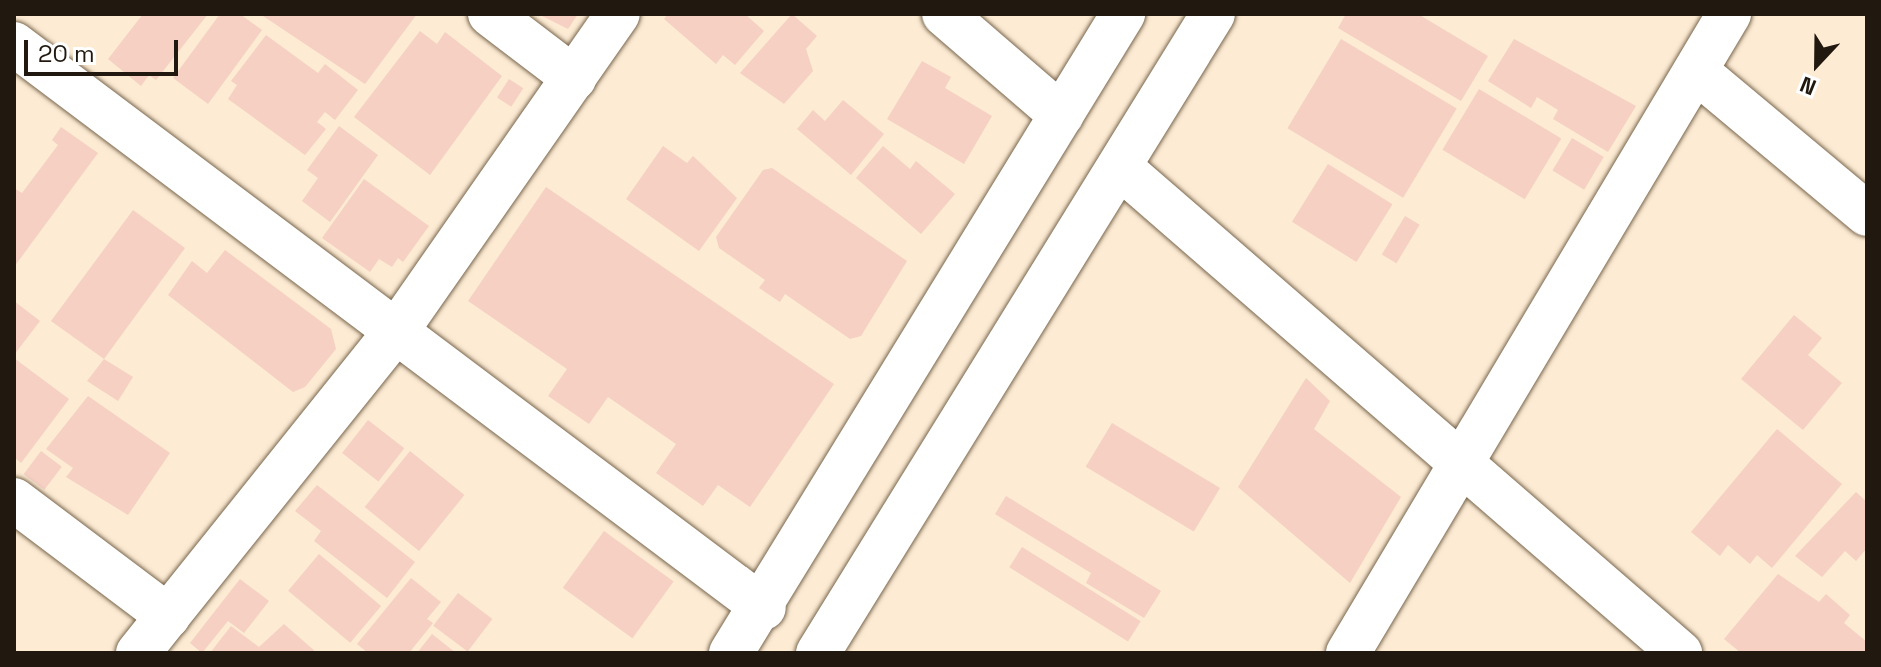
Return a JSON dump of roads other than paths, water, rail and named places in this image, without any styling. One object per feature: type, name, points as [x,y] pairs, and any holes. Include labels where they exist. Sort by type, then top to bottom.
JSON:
[{"type":"street","points":[[490,14],[574,78]]},
{"type":"street","points":[[138,653],[398,329],[618,14]]},
{"type":"street","points":[[944,14],[1061,115]]},
{"type":"street","points":[[731,653],[764,608],[1123,14]]},
{"type":"street","points":[[818,653],[1122,169],[1213,14]]},
{"type":"street","points":[[1348,653],[1729,14]]},
{"type":"street","points":[[14,44],[398,329],[764,608]]},
{"type":"street","points":[[1696,71],[1867,214]]},
{"type":"street","points":[[1122,169],[1680,653]]},
{"type":"street","points":[[14,500],[168,616]]}]
